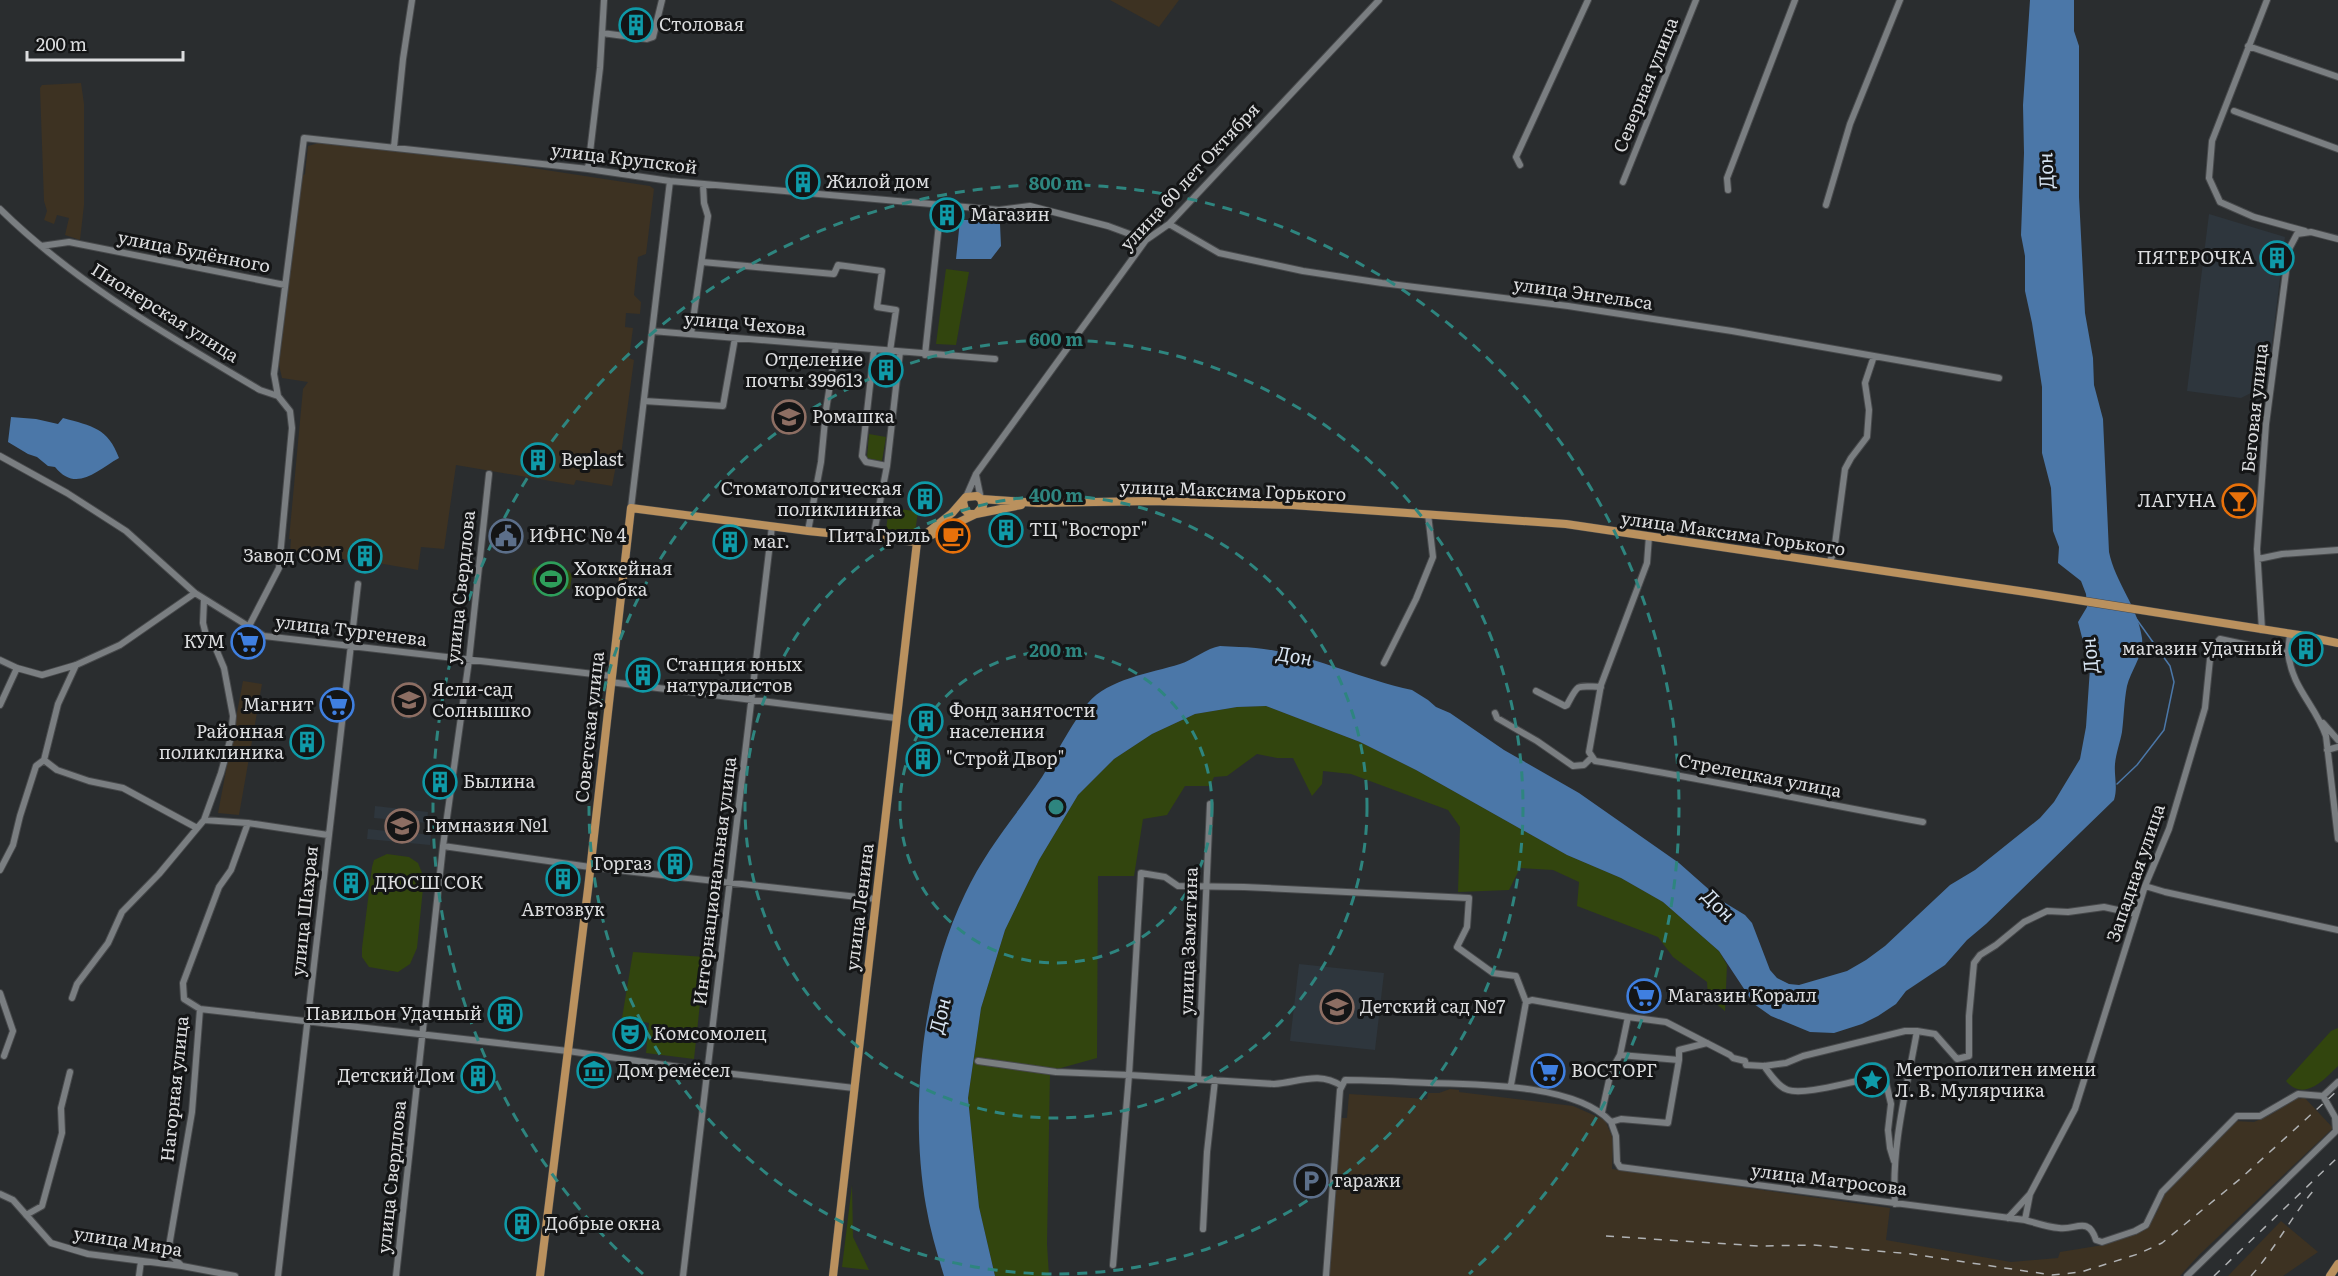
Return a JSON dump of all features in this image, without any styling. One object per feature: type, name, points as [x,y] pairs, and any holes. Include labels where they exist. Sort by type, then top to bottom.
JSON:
[{"type":"main road","points":[[631,508],[808,531],[917,542],[965,499],[975,495],[981,500],[982,509],[976,514],[969,514],[965,510],[965,499]]},
{"type":"main road","name":"улица Максима Горького","points":[[981,500],[1038,503],[1151,501],[1292,505],[1566,524],[2033,593],[2262,630]]},
{"type":"main road","name":"улица Максима Горького","points":[[917,542],[976,514],[1038,503]]},
{"type":"main road","name":"Советская улица","points":[[540,1276],[631,508]]},
{"type":"main road","name":"улица Ленина","points":[[833,1276],[917,542]]},
{"type":"main road","points":[[2262,630],[2338,643]]},
{"type":"main road","points":[[2330,1276],[2338,1264]]},
{"type":"street","points":[[394,147],[412,0]]},
{"type":"street","points":[[588,169],[600,68],[604,0]]},
{"type":"street","points":[[602,33],[647,39],[653,37],[662,0]]},
{"type":"street","name":"улица 60 лет Октября","points":[[965,499],[976,474],[1146,240],[1169,224],[1379,0]]},
{"type":"street","points":[[1520,165],[1516,157],[1588,0]]},
{"type":"street","name":"Северная улица","points":[[1623,182],[1696,0]]},
{"type":"street","points":[[1728,190],[1727,178],[1796,0]]},
{"type":"street","points":[[1826,205],[1850,124],[1900,0]]},
{"type":"street","points":[[2267,0],[2212,141],[2208,178],[2220,202],[2254,217],[2338,239]]},
{"type":"street","points":[[2248,46],[2338,76]]},
{"type":"street","points":[[2234,111],[2338,149]]},
{"type":"street","name":"улица Крупской","points":[[304,138],[588,169],[670,181],[999,210],[1030,206],[1108,226],[1146,240]]},
{"type":"street","name":"улица Будённого","points":[[41,246],[69,242],[285,285],[304,138]]},
{"type":"street","name":"Советская улица","points":[[631,508],[670,181]]},
{"type":"street","points":[[691,334],[708,216],[704,203],[703,184]]},
{"type":"street","points":[[925,355],[941,205]]},
{"type":"street","points":[[0,210],[41,246]]},
{"type":"street","name":"улица Энгельса","points":[[1169,224],[1220,253],[1303,271],[1615,313],[1999,378]]},
{"type":"street","name":"Беговая улица","points":[[2262,630],[2258,559],[2266,424],[2289,249],[2297,234],[2311,232]]},
{"type":"street","name":"Пионерская улица","points":[[41,246],[60,263],[140,318],[260,390],[278,396]]},
{"type":"street","points":[[702,262],[834,274],[838,266],[882,271],[877,307],[896,310],[890,351]]},
{"type":"street","points":[[248,628],[279,568],[292,428],[290,411],[278,396],[274,374],[285,285]]},
{"type":"street","name":"улица Чехова","points":[[652,331],[900,352]]},
{"type":"street","points":[[644,401],[723,406],[735,338]]},
{"type":"street","points":[[808,531],[821,462],[836,346]]},
{"type":"street","points":[[874,350],[862,456],[866,462],[887,466]]},
{"type":"street","points":[[873,538],[887,466],[900,352],[995,359]]},
{"type":"street","points":[[1829,563],[1834,552],[1845,469],[1867,437],[1869,410],[1865,383],[1874,356]]},
{"type":"street","name":"улица Тургенева","points":[[0,456],[58,488],[126,531],[204,600],[264,636],[469,660],[752,701],[896,718]]},
{"type":"street","name":"улица Свердлова","points":[[396,1276],[443,846],[469,660],[489,474]]},
{"type":"street","points":[[976,474],[981,500]]},
{"type":"street","points":[[1384,663],[1416,599],[1433,557],[1428,514]]},
{"type":"street","name":"Интернациональная улица","points":[[683,1276],[772,526]]},
{"type":"street","points":[[1592,757],[1589,752],[1601,687],[1647,563],[1649,536]]},
{"type":"street","points":[[2258,559],[2282,554],[2338,549]]},
{"type":"street","name":"улица Шахрая","points":[[278,1276],[358,584]]},
{"type":"street","points":[[0,660],[17,668],[42,675],[76,665],[120,645],[195,593]]},
{"type":"street","points":[[72,998],[77,984],[108,943],[122,912],[159,874],[204,820],[231,737],[233,716],[224,668],[216,649],[206,635],[203,623],[204,600]]},
{"type":"street","points":[[2290,634],[2288,652],[2290,670],[2307,702],[2338,740]]},
{"type":"street","name":"Западная улица","points":[[2030,1194],[2075,1109],[2145,886],[2169,829],[2205,708],[2211,649],[2220,639],[2262,648],[2278,654],[2288,652]]},
{"type":"street","points":[[0,870],[12,844],[36,766],[44,760],[58,704],[76,665]]},
{"type":"street","points":[[0,705],[17,668]]},
{"type":"street","points":[[1536,691],[1565,706],[1574,689],[1601,687]]},
{"type":"street","name":"Стрелецкая улица","points":[[1496,713],[1497,718],[1538,741],[1573,766],[1584,765],[1592,757],[1594,761],[1704,779],[1801,800],[1923,822]]},
{"type":"street","points":[[2321,720],[2326,736],[2338,839]]},
{"type":"street","points":[[2327,750],[2338,747]]},
{"type":"street","points":[[44,760],[57,770],[88,781],[123,788],[197,828]]},
{"type":"street","name":"улица Замятина","points":[[1198,1079],[1210,804]]},
{"type":"street","points":[[204,820],[248,823],[328,836]]},
{"type":"street","name":"Нагорная улица","points":[[182,1266],[168,1252],[192,1112],[200,1009],[184,999],[183,983],[219,887],[231,870],[248,823]]},
{"type":"street","points":[[443,846],[590,867],[876,899]]},
{"type":"street","points":[[1113,1265],[1130,1075],[1142,873],[1165,877],[1178,886],[1469,898],[1467,927],[1457,947],[1493,972],[1516,976],[1526,1002],[1511,1085]]},
{"type":"street","points":[[2145,886],[2338,930]]},
{"type":"street","points":[[1526,1002],[1532,1000],[1666,1022],[1733,1058],[1745,1061],[1746,1065],[1764,1066],[1786,1063],[1803,1056],[1905,1031],[1935,1034],[1957,1059],[1969,1056],[1969,1016],[1974,963],[1980,955],[2024,922],[2047,911],[2068,912],[2104,907],[2136,914]]},
{"type":"street","points":[[0,993],[13,1030],[4,1056]]},
{"type":"street","points":[[200,1009],[568,1051],[707,1071],[854,1088]]},
{"type":"street","points":[[1602,1112],[1611,1071],[1620,1055],[1628,1017]]},
{"type":"street","points":[[1895,1204],[1893,1179],[1895,1162],[1917,1031]]},
{"type":"street","points":[[1326,1276],[1340,1090],[1345,1080],[1511,1085],[1580,1102],[1602,1112],[1611,1122],[1621,1119],[1668,1123],[1679,1050],[1707,1042]]},
{"type":"street","points":[[1620,1055],[1679,1060]]},
{"type":"street","points":[[978,1061],[1056,1072],[1274,1084],[1296,1083],[1314,1078],[1330,1079],[1342,1086]]},
{"type":"street","points":[[1764,1066],[1782,1087],[1788,1090],[1821,1088],[1863,1080]]},
{"type":"street","points":[[1868,1068],[1876,1066],[1883,1070],[1899,1133]]},
{"type":"street","points":[[26,1215],[42,1206],[51,1177],[62,1132],[61,1108],[70,1072]]},
{"type":"street","points":[[1203,1229],[1207,1152],[1215,1080]]},
{"type":"street","points":[[2187,1276],[2336,1131],[2336,1117],[2323,1096],[2338,1082]]},
{"type":"street","name":"улица Матросова","points":[[1611,1122],[1616,1136],[1617,1162],[1620,1167],[2025,1220],[2062,1229],[2080,1225],[2087,1226],[2093,1232],[2096,1240],[2102,1242],[2146,1226],[2163,1192],[2236,1116],[2260,1116],[2298,1094],[2323,1096]]},
{"type":"street","points":[[1891,1104],[1888,1130],[1890,1148],[1895,1162]]},
{"type":"street","name":"улица Мира","points":[[0,1194],[12,1200],[51,1243],[88,1254],[182,1266],[235,1276]]},
{"type":"street","points":[[2008,1218],[2030,1194]]},
{"type":"street","points":[[2025,1220],[2030,1194]]},
{"type":"street","points":[[139,1276],[141,1261]]},
{"type":"shaded area","points":[[1110,0],[1179,0],[1159,27]]},
{"type":"shaded area","points":[[81,83],[84,104],[84,205],[80,240],[65,235],[69,218],[57,215],[54,224],[44,220],[47,211],[44,201],[40,88],[42,85]]},
{"type":"shaded area","points":[[319,143],[487,161],[650,186],[654,189],[646,254],[638,257],[634,295],[641,302],[640,314],[626,313],[625,327],[633,328],[629,358],[634,360],[621,455],[618,455],[612,486],[576,480],[574,485],[456,465],[444,549],[421,547],[418,570],[372,562],[371,564],[365,563],[364,568],[357,566],[356,561],[290,552],[291,539],[289,539],[303,389],[308,382],[282,378],[279,365],[301,177],[305,174],[308,146]]},
{"type":"shaded area","points":[[2209,214],[2285,237],[2267,385],[2241,398],[2187,391]]},
{"type":"shaded area","points":[[243,681],[262,684],[239,815],[218,813]]},
{"type":"shaded area","name":"Ясли-сад Солнышко","points":[[408,682],[417,682],[417,694],[424,695],[424,706],[412,706],[411,719],[403,719],[403,705],[393,704],[394,694],[408,694]]},
{"type":"shaded area","name":"Гимназия №1","points":[[375,806],[428,812],[427,823],[408,821],[406,832],[431,835],[430,845],[367,839],[368,829],[396,832],[397,820],[374,818]]},
{"type":"shaded area","name":"Детский сад №7","points":[[1299,964],[1384,973],[1375,1050],[1290,1041]]},
{"type":"shaded area","points":[[1450,1089],[1573,1106],[1605,1120],[1613,1139],[1612,1169],[1890,1208],[1886,1240],[2011,1262],[2058,1258],[2060,1252],[2103,1245],[2146,1229],[2157,1212],[2166,1191],[2235,1121],[2254,1122],[2272,1114],[2298,1097],[2300,1099],[2304,1097],[2333,1128],[2199,1255],[2180,1276],[1329,1276],[1340,1118],[1347,1118],[1349,1094],[1427,1099],[1428,1093],[1439,1093]]},
{"type":"shaded area","points":[[2281,1221],[2318,1252],[2283,1276],[2228,1276]]},
{"type":"green space","points":[[946,269],[969,272],[956,345],[936,344]]},
{"type":"green space","points":[[869,434],[886,437],[882,461],[867,458]]},
{"type":"green space","points":[[889,507],[918,512],[915,532],[886,530]]},
{"type":"green space","name":"Хоккейная коробка","points":[[536,567],[568,570],[572,575],[570,589],[532,585],[532,570]]},
{"type":"green space","points":[[1266,706],[1360,742],[1416,770],[1567,855],[1621,878],[1663,902],[1719,951],[1727,965],[1725,1011],[1708,997],[1707,982],[1673,957],[1658,937],[1577,906],[1579,882],[1553,870],[1520,868],[1509,890],[1458,892],[1460,827],[1448,810],[1351,774],[1323,771],[1322,784],[1312,796],[1293,758],[1257,754],[1227,776],[1214,777],[1210,786],[1185,786],[1167,815],[1143,819],[1134,876],[1098,876],[1097,1058],[1050,1071],[1047,1244],[1049,1276],[995,1276],[979,1207],[968,1098],[981,1008],[1005,930],[1039,860],[1078,795],[1114,759],[1152,734],[1195,714],[1237,707]]},
{"type":"green space","points":[[387,854],[409,857],[418,863],[424,878],[417,948],[410,964],[398,972],[369,967],[362,957],[372,867],[374,860]]},
{"type":"green space","points":[[633,952],[705,957],[694,1059],[646,1053],[649,1023],[622,1018]]},
{"type":"green space","points":[[2338,1028],[2338,1066],[2314,1087],[2300,1089],[2286,1081],[2331,1031]]},
{"type":"green space","points":[[852,1185],[853,1237],[869,1270],[842,1267]]},
{"type":"water","name":"Дон","points":[[2030,0],[2074,0],[2074,31],[2079,46],[2079,197],[2085,313],[2093,358],[2094,385],[2103,419],[2109,552],[2116,574],[2136,616],[2142,638],[2141,650],[2126,692],[2122,732],[2115,764],[2114,800],[1967,940],[1945,965],[1906,991],[1896,1004],[1862,1024],[1834,1033],[1810,1032],[1771,1016],[1754,1004],[1719,951],[1663,902],[1621,878],[1567,855],[1416,770],[1360,742],[1266,706],[1237,707],[1195,714],[1152,734],[1114,759],[1078,795],[1039,860],[1005,930],[981,1008],[968,1098],[979,1207],[995,1276],[944,1276],[926,1206],[919,1129],[923,1047],[938,966],[950,929],[982,862],[1042,777],[1069,730],[1088,703],[1118,682],[1180,664],[1210,649],[1222,646],[1284,652],[1412,690],[1504,750],[1579,793],[1679,863],[1722,901],[1745,915],[1752,923],[1770,970],[1777,978],[1789,984],[1799,985],[1847,971],[1866,960],[1885,946],[1950,885],[1975,870],[2040,818],[2054,802],[2080,759],[2086,727],[2090,668],[2078,622],[2087,607],[2086,594],[2081,581],[2058,563],[2059,547],[2053,531],[2051,488],[2042,453],[2042,387],[2025,291],[2025,256],[2021,235],[2023,105]]},
{"type":"water","points":[[960,220],[990,220],[1000,224],[1001,246],[991,259],[956,259]]},
{"type":"water","points":[[11,417],[58,424],[63,418],[91,426],[110,440],[119,458],[86,477],[78,479],[63,475],[55,467],[48,466],[37,457],[8,442]]},
{"type":"waterway","points":[[2117,784],[2137,765],[2164,730],[2174,682],[2170,666],[2135,617]]},
{"type":"railway","points":[[1606,1236],[1759,1246],[1813,1245],[1911,1254],[2052,1275],[2081,1272],[2138,1254],[2162,1243],[2240,1179],[2338,1090]]},
{"type":"railway","points":[[2214,1276],[2338,1157]]},
{"type":"railway","points":[[2251,1276],[2314,1190]]},
{"type":"place","name":"Столовая","points":[[636,25]]},
{"type":"place","name":"Жилой дом","points":[[803,182]]},
{"type":"place","name":"Магазин","points":[[947,215]]},
{"type":"place","name":"ПЯТЕРОЧКА","points":[[2277,258]]},
{"type":"place","name":"Отделение почты 399613","points":[[886,370]]},
{"type":"place","name":"Ромашка","points":[[789,417]]},
{"type":"place","name":"Beplast","points":[[538,460]]},
{"type":"place","name":"Стоматологическая поликлиника","points":[[925,499]]},
{"type":"place","name":"ЛАГУНА","points":[[2239,501]]},
{"type":"place","name":"ТЦ \"Восторг\"","points":[[1006,530]]},
{"type":"place","name":"ИФНС № 4","points":[[506,536]]},
{"type":"place","name":"ПитаГриль","points":[[953,536]]},
{"type":"place","name":"маг.","points":[[730,542]]},
{"type":"place","name":"Завод СОМ","points":[[365,556]]},
{"type":"place","name":"Хоккейная коробка","points":[[551,579]]},
{"type":"place","name":"КУМ","points":[[248,642]]},
{"type":"place","name":"магазин Удачный","points":[[2306,649]]},
{"type":"place","name":"Станция юных натуралистов","points":[[643,675]]},
{"type":"place","name":"Ясли-сад Солнышко","points":[[409,700]]},
{"type":"place","name":"Магнит","points":[[337,705]]},
{"type":"place","name":"Фонд занятости населения","points":[[926,721]]},
{"type":"place","name":"Районная поликлиника","points":[[307,742]]},
{"type":"place","name":"\"Строй Двор\"","points":[[923,759]]},
{"type":"place","name":"Былина","points":[[440,782]]},
{"type":"place","name":"Гимназия №1","points":[[402,826]]},
{"type":"place","name":"Горгаз","points":[[675,864]]},
{"type":"place","name":"Автозвук","points":[[563,879]]},
{"type":"place","name":"ДЮСШ СОК","points":[[351,883]]},
{"type":"place","name":"Магазин Коралл","points":[[1644,996]]},
{"type":"place","name":"Детский сад №7","points":[[1337,1007]]},
{"type":"place","name":"Павильон Удачный","points":[[505,1014]]},
{"type":"place","name":"Комсомолец","points":[[630,1034]]},
{"type":"place","name":"Дом ремёсел","points":[[594,1071]]},
{"type":"place","name":"ВОСТОРГ","points":[[1548,1071]]},
{"type":"place","name":"Детский Дом","points":[[478,1076]]},
{"type":"place","name":"Метрополитен имени Л. В. Мулярчика","points":[[1872,1080]]},
{"type":"place","name":"гаражи","points":[[1311,1181]]},
{"type":"place","name":"Добрые окна","points":[[522,1224]]}]
